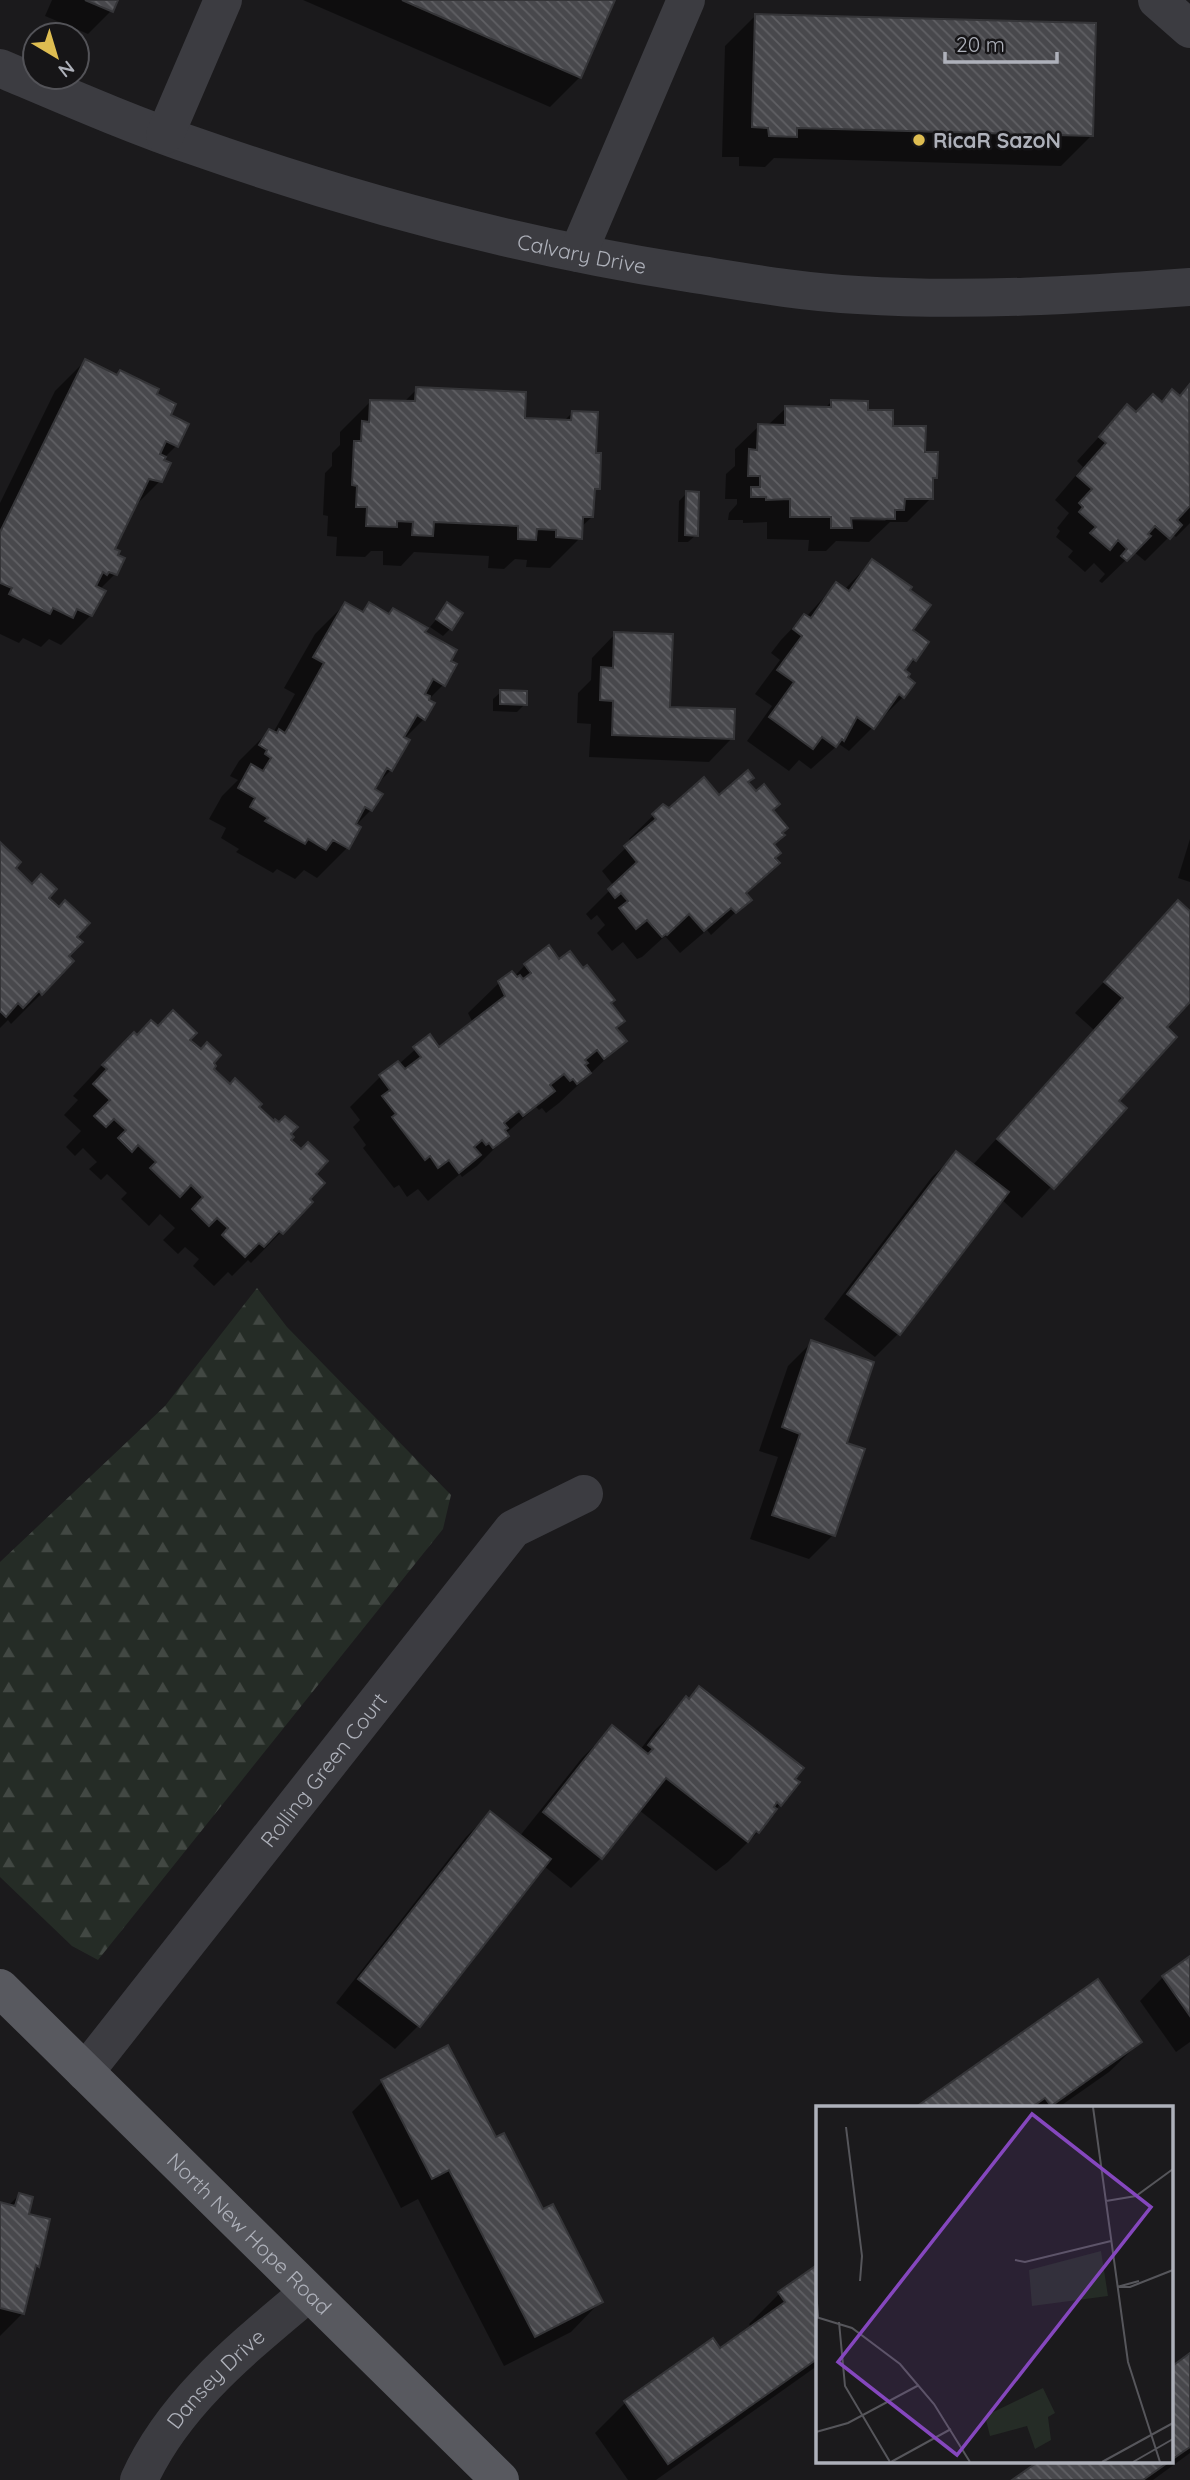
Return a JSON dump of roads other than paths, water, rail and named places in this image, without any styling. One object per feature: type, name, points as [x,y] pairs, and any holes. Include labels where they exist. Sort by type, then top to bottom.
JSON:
[{"type":"main road","name":"North New Hope Road","points":[[0,1988],[500,2480]]},
{"type":"street","points":[[165,135],[223,0]]},
{"type":"street","points":[[578,253],[685,0]]},
{"type":"street","points":[[1157,0],[1190,29]]},
{"type":"street","name":"Calvary Drive","points":[[0,68],[165,135],[260,169],[391,209],[522,243],[792,290],[860,296],[1044,298],[1190,287]]},
{"type":"street","name":"Rolling Green Court","points":[[85,2072],[513,1529],[584,1494]]},
{"type":"street","name":"Dansey Drive","points":[[139,2480],[165,2434],[189,2402],[225,2366],[308,2293]]},
{"type":"place","name":"RicaR SazoN","points":[[919,140]]}]
